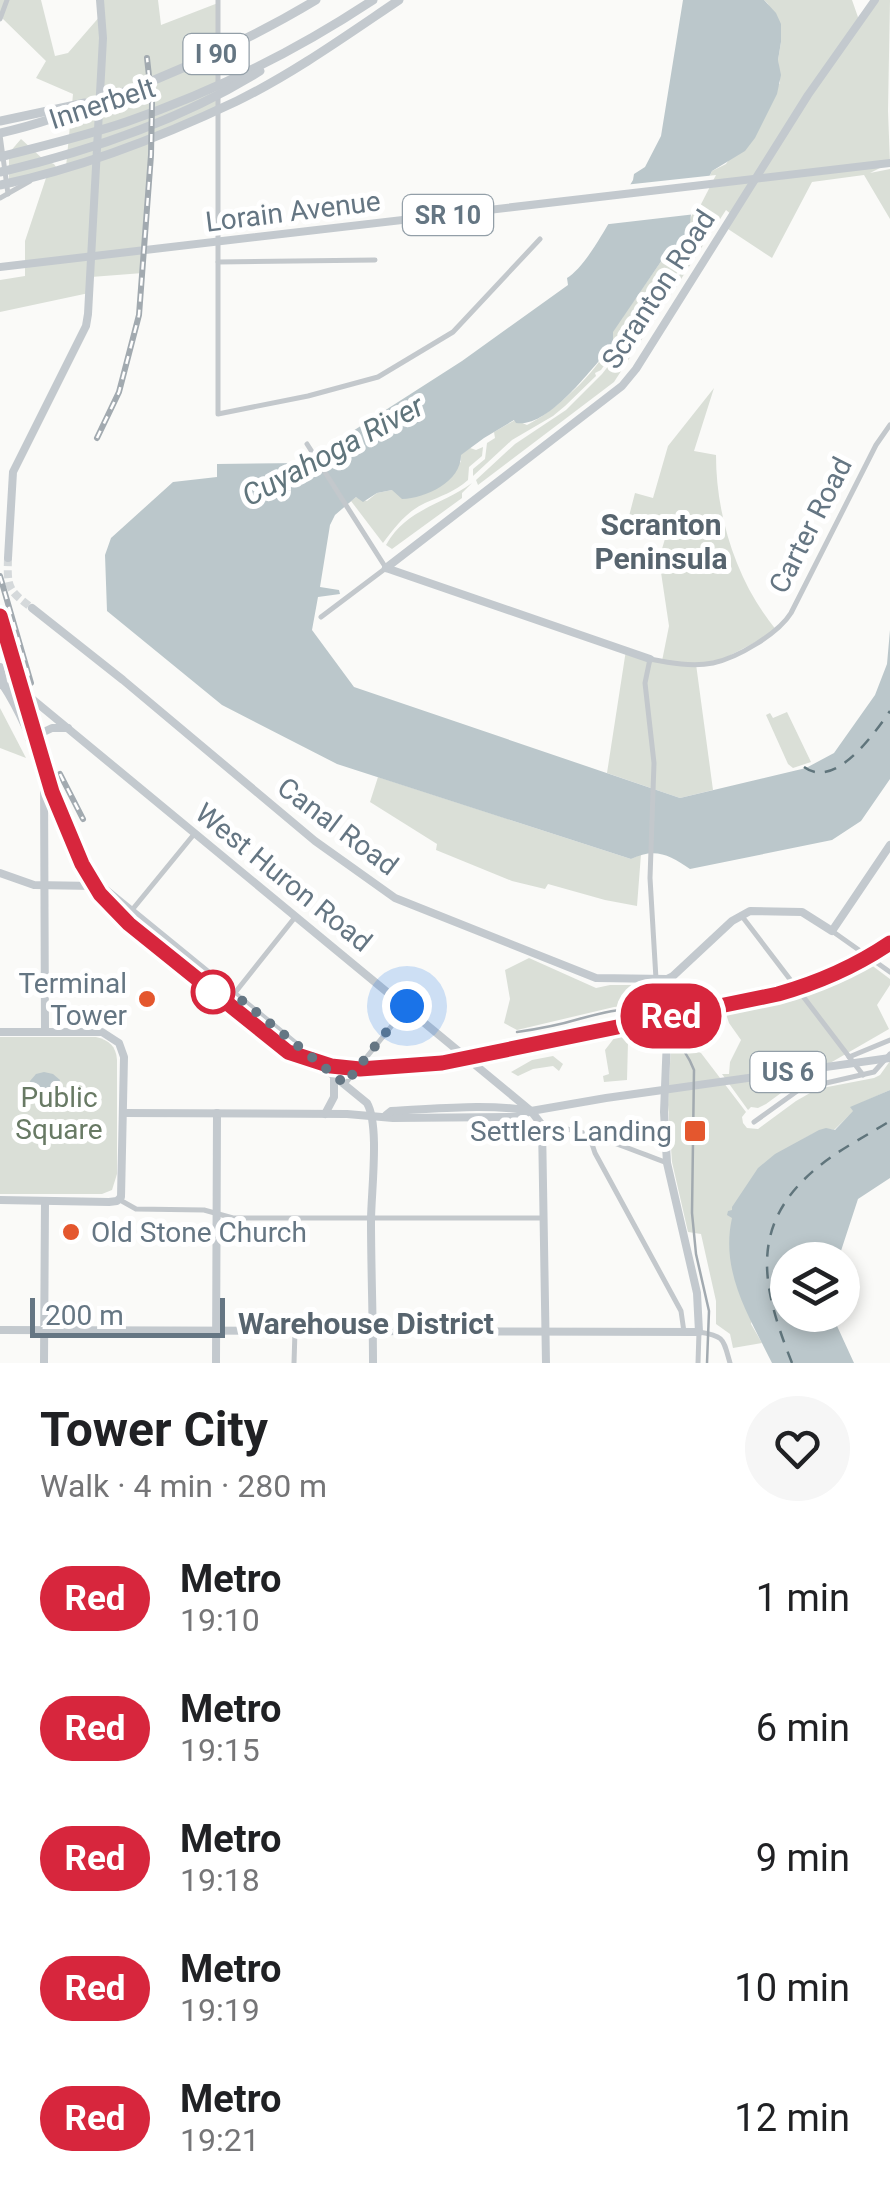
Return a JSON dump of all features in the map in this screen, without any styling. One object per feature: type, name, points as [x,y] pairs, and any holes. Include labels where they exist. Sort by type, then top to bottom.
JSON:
[{"type":"highway","name":"Innerbelt","points":[[0,134],[59,118],[188,67],[316,0]]},
{"type":"highway","name":"Innerbelt","points":[[0,156],[128,121],[230,81],[324,32],[373,0]]},
{"type":"highway","points":[[0,185],[140,144],[240,99],[399,0]]},
{"type":"highway","points":[[0,172],[89,147],[167,118],[230,90],[287,52]]},
{"type":"highway","points":[[0,121],[112,97]]},
{"type":"street","points":[[0,19],[7,0]]},
{"type":"street","points":[[8,558],[13,472],[86,326],[88,314],[103,38],[100,0]]},
{"type":"street","points":[[218,0],[218,414],[378,377],[453,332],[540,239]]},
{"type":"street","name":"Scranton Road","points":[[321,617],[622,386],[808,95],[875,0]]},
{"type":"street","points":[[0,134],[8,194]]},
{"type":"street","name":"Lorain Avenue","points":[[0,268],[890,163]]},
{"type":"street","points":[[0,198],[36,176]]},
{"type":"street","points":[[218,262],[375,260]]},
{"type":"street","name":"Carter Road","points":[[386,568],[650,659],[712,663],[780,628],[890,425]]},
{"type":"street","points":[[307,444],[386,568]]},
{"type":"street","name":"Canal Road","points":[[32,608],[315,841],[396,898],[596,978],[667,979]]},
{"type":"street","points":[[650,659],[645,683],[654,782],[650,878],[656,979]]},
{"type":"street","points":[[0,668],[1,684],[44,777],[45,1032]]},
{"type":"street","name":"West Huron Road","points":[[1,684],[21,691],[68,728],[407,1006],[532,1111],[542,1125]]},
{"type":"street","points":[[29,739],[52,728],[68,728]]},
{"type":"street","points":[[132,910],[195,834]]},
{"type":"street","points":[[832,931],[890,845]]},
{"type":"street","points":[[0,873],[27,884],[99,886],[108,891],[370,1106],[373,1363]]},
{"type":"street","points":[[698,1363],[697,1293],[668,1163],[664,1112],[667,979],[741,914],[761,910],[802,912],[889,970]]},
{"type":"street","points":[[741,914],[864,1075]]},
{"type":"street","points":[[234,994],[296,916]]},
{"type":"street","points":[[345,1084],[407,1006]]},
{"type":"street","points":[[0,1032],[102,1032],[118,1043],[124,1056],[123,1191],[119,1199],[0,1200]]},
{"type":"street","points":[[849,1056],[890,1040]]},
{"type":"street","points":[[754,1122],[800,1090],[874,1072],[890,1056]]},
{"type":"street","name":"US 6","points":[[124,1114],[517,1117],[606,1098],[890,1056]]},
{"type":"street","points":[[325,1114],[334,1096],[334,1075]]},
{"type":"street","points":[[216,1113],[216,1363]]},
{"type":"street","points":[[546,1363],[542,1125],[563,1127],[668,1163]]},
{"type":"street","points":[[589,1135],[595,1153],[681,1311],[684,1332]]},
{"type":"street","points":[[119,1199],[136,1209],[204,1210],[232,1218],[543,1218]]},
{"type":"street","points":[[44,1363],[45,1201]]},
{"type":"street","points":[[0,1330],[699,1332],[721,1338],[730,1363]]},
{"type":"street","points":[[294,1363],[295,1331]]},
{"type":"green space","points":[[0,0],[41,0],[55,56],[68,53],[101,15],[100,0],[158,0],[161,25],[218,3],[218,109],[151,140],[143,273],[91,277],[89,293],[0,312],[0,280],[25,276],[25,241],[49,169],[12,187],[9,153],[21,139],[58,170],[66,167],[73,94],[36,78],[46,61],[0,19]]},
{"type":"green space","points":[[764,0],[852,0],[859,20],[875,0],[890,0],[890,163],[870,173],[890,169],[890,219],[864,175],[812,182],[772,258],[725,227],[732,215],[726,210],[614,382],[478,485],[476,480],[515,444],[566,410],[602,374],[678,278],[706,213],[702,214],[682,265],[665,291],[596,376],[553,416],[512,440],[473,476],[473,469],[485,459],[487,443],[495,438],[494,432],[515,420],[527,425],[538,419],[592,371],[612,332],[662,260],[676,250],[712,171],[726,164],[780,83],[781,42]]},
{"type":"green space","points":[[714,388],[694,451],[716,455],[720,502],[732,548],[751,592],[777,631],[723,659],[696,664],[713,790],[680,798],[607,773],[626,650],[662,661],[669,626],[659,559],[667,532],[628,520],[635,493],[653,498],[668,446]]},
{"type":"green space","points":[[483,447],[482,456],[469,467],[468,480],[412,511],[383,543],[351,501],[356,497],[367,501],[377,493],[461,462],[460,455],[470,448]]},
{"type":"green space","points":[[472,483],[462,498],[392,549],[386,545],[414,515]]},
{"type":"green space","points":[[0,708],[26,758],[0,748]]},
{"type":"green space","points":[[787,712],[811,762],[793,768],[766,715],[770,713],[773,718]]},
{"type":"green space","points":[[378,777],[631,859],[641,854],[637,906],[548,884],[545,889],[512,881],[436,850],[437,844],[370,802]]},
{"type":"green space","points":[[529,958],[596,988],[646,985],[637,1005],[517,1030],[504,1023],[510,999],[505,970]]},
{"type":"green space","points":[[866,961],[890,979],[877,1005],[889,1029],[766,1104],[748,1110],[722,1074],[729,1074],[730,1062],[741,1040],[724,1008],[806,988]]},
{"type":"green space","points":[[636,1032],[628,1042],[627,1080],[604,1082],[603,1076],[609,1074],[605,1050],[615,1037]]},
{"type":"green space","name":"Public Square","points":[[0,1037],[96,1037],[113,1047],[117,1060],[117,1174],[112,1190],[102,1194],[0,1194]]},
{"type":"green space","points":[[671,1043],[701,1053],[746,1112],[743,1123],[747,1128],[758,1129],[817,1089],[874,1078],[890,1061],[890,1090],[863,1102],[834,1130],[822,1130],[802,1140],[774,1242],[770,1242],[770,1255],[751,1324],[762,1343],[733,1348],[730,1334],[716,1324],[716,1301],[701,1234],[688,1232],[672,1162],[668,1105]]},
{"type":"green space","points":[[553,1056],[563,1064],[559,1071],[553,1066],[518,1076],[511,1072],[532,1060]]},
{"type":"water","name":"Cuyahoga River","points":[[683,0],[764,0],[776,13],[781,24],[781,75],[777,94],[755,138],[745,151],[712,171],[681,245],[662,260],[613,332],[613,343],[606,353],[553,409],[528,422],[514,420],[484,438],[461,455],[449,481],[431,492],[402,499],[392,490],[363,502],[356,497],[335,515],[320,587],[339,590],[340,594],[318,597],[312,630],[354,687],[680,798],[806,768],[834,753],[875,695],[887,664],[890,630],[890,779],[861,821],[832,840],[690,869],[662,854],[631,859],[337,764],[222,705],[107,611],[105,555],[111,538],[173,482],[217,477],[217,464],[303,463],[462,361],[568,285],[567,278],[594,247],[634,174],[645,167],[661,136]]},
{"type":"water","points":[[44,1072],[60,1080],[59,1086],[45,1092],[34,1088],[30,1081]]},
{"type":"water","points":[[890,1090],[890,1178],[858,1199],[844,1242],[770,1242],[770,1332],[840,1332],[854,1363],[772,1363],[733,1275],[729,1238],[732,1218],[728,1211],[758,1168],[819,1130],[835,1130],[853,1111],[850,1107]]},
{"type":"pier","points":[[716,175],[696,214],[601,225],[624,185]]},
{"type":"ferry route","points":[[804,767],[816,772],[841,765],[864,745],[890,711]]},
{"type":"ferry route","points":[[792,1363],[768,1283],[767,1258],[780,1211],[795,1189],[818,1167],[890,1121]]},
{"type":"tunnel","points":[[8,558],[11,588],[32,608]]},
{"type":"tram line","points":[[517,1032],[611,1011],[641,1009],[668,1018],[692,1043]]},
{"type":"tram line","points":[[494,1058],[638,1029],[657,1031],[673,1039],[685,1052],[694,1070],[692,1213],[696,1254],[709,1311],[707,1363]]},
{"type":"railway","points":[[97,438],[119,392],[139,315],[151,155],[152,103],[147,58]]},
{"type":"railway","points":[[0,576],[31,683]]},
{"type":"railway","points":[[60,774],[83,819]]},
{"type":"railway","points":[[500,1050],[771,995],[833,974],[890,943]]},
{"type":"metro line","name":"Red","points":[[0,616],[52,792],[82,864],[100,894],[129,924],[263,1034],[297,1056],[360,1069],[442,1063],[778,994],[845,969],[890,943]]},
{"type":"place","name":"Terminal Tower","points":[[147,999]]},
{"type":"place","name":"Settlers Landing","points":[[695,1131]]},
{"type":"place","name":"Old Stone Church","points":[[71,1232]]},
{"type":"district","name":"Scranton Peninsula","points":[[661,542]]},
{"type":"district","name":"Warehouse District","points":[[366,1324]]},
{"type":"route","points":[[213,992],[224,986],[345,1084],[407,1006]]}]
